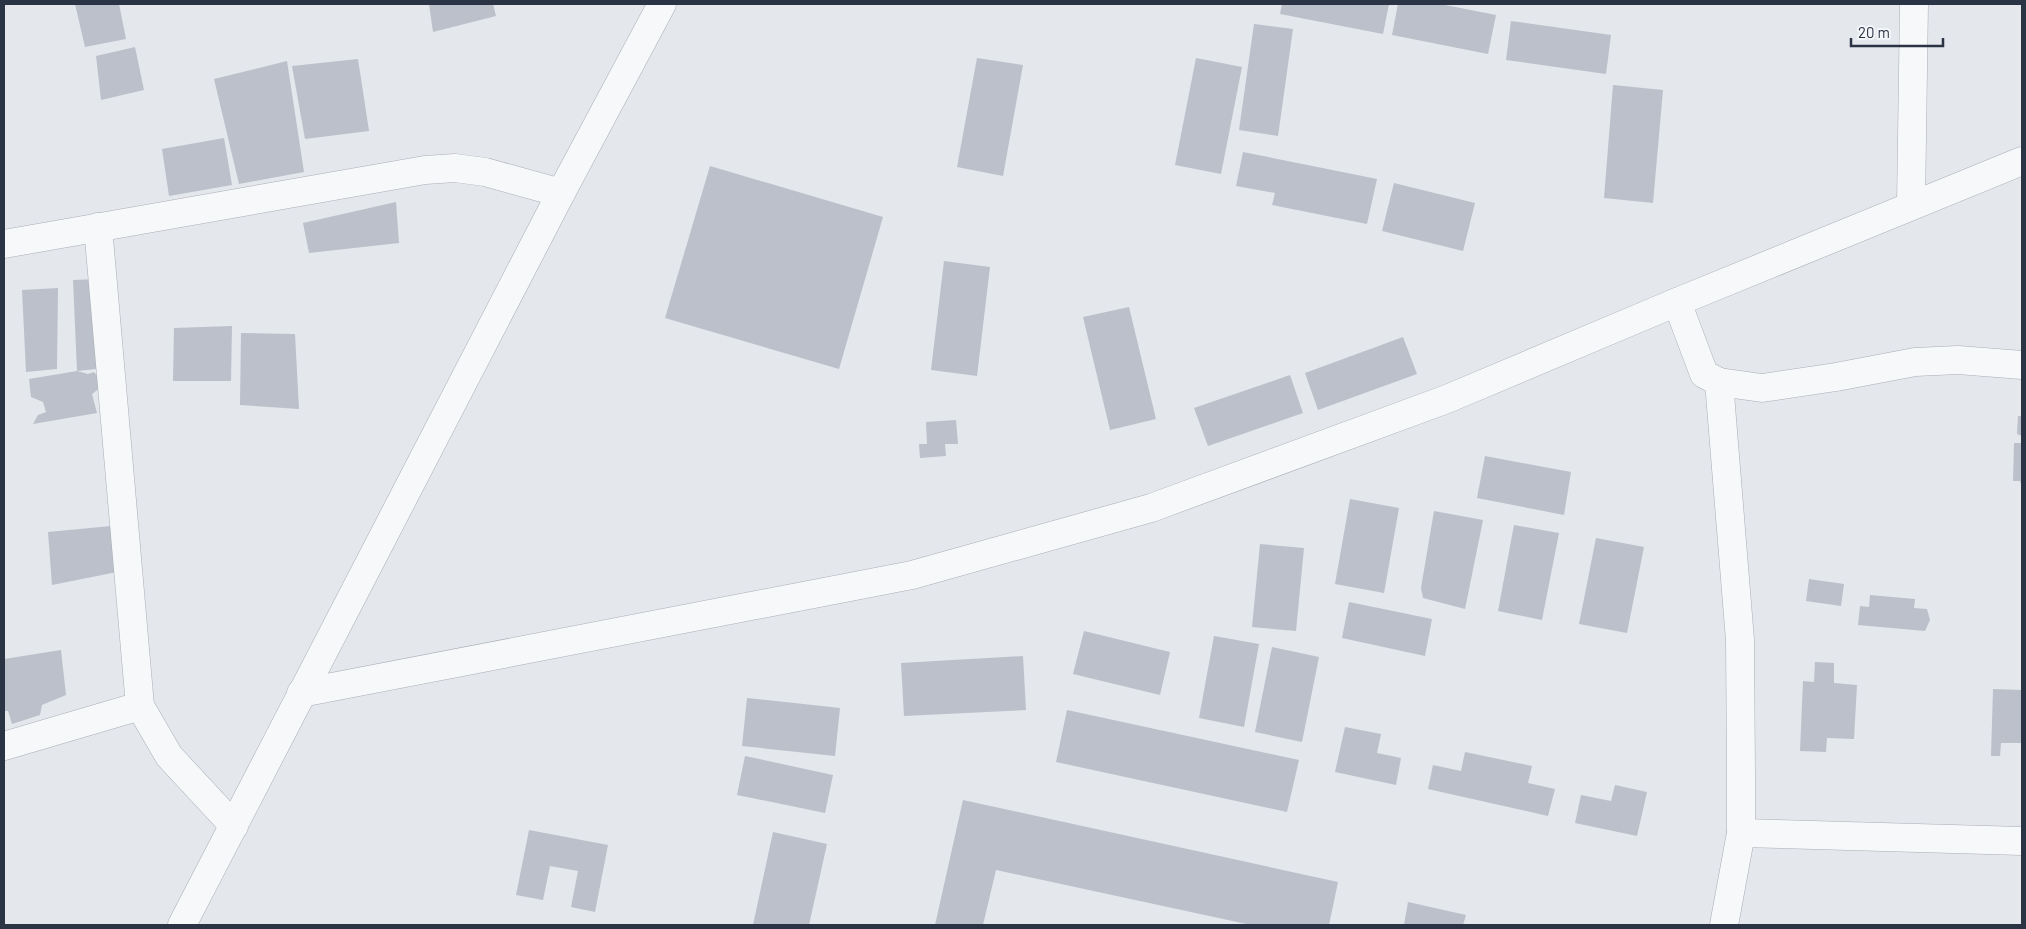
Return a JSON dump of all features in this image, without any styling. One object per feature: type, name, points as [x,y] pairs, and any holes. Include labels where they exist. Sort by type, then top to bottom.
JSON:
[{"type":"street","points":[[182,925],[561,193],[662,4]]},
{"type":"street","points":[[1911,205],[1914,4]]},
{"type":"street","points":[[301,692],[912,575],[1142,511],[1447,400],[1677,302],[2022,161]]},
{"type":"street","points":[[4,244],[425,170],[455,168],[485,172],[561,193]]},
{"type":"street","points":[[98,227],[140,706],[169,756],[234,826]]},
{"type":"street","points":[[1677,302],[1704,374],[1719,382],[1762,388],[1836,377],[1914,362],[1958,360],[2022,365]]},
{"type":"street","points":[[1719,382],[1740,640],[1741,833],[1724,925]]},
{"type":"street","points":[[4,746],[140,706]]},
{"type":"street","points":[[1741,833],[2022,841]]},
{"type":"building","points":[[75,4],[119,4],[126,39],[85,47]]},
{"type":"building","points":[[429,4],[493,4],[496,16],[433,32]]},
{"type":"building","points":[[1282,4],[1389,4],[1383,34],[1280,14]]},
{"type":"building","points":[[1398,4],[1440,4],[1496,15],[1488,54],[1392,35]]},
{"type":"building","points":[[1511,21],[1611,35],[1606,74],[1506,60]]},
{"type":"building","points":[[1254,24],[1293,29],[1278,136],[1239,130]]},
{"type":"building","points":[[135,47],[144,90],[101,100],[96,56]]},
{"type":"building","points":[[977,58],[1023,65],[1003,176],[957,167]]},
{"type":"building","points":[[1196,58],[1242,67],[1221,174],[1175,165]]},
{"type":"building","points":[[358,59],[369,131],[305,139],[292,66]]},
{"type":"building","points":[[287,61],[304,172],[239,184],[214,79]]},
{"type":"building","points":[[1613,85],[1663,90],[1653,203],[1604,198]]},
{"type":"building","points":[[224,138],[232,185],[169,196],[162,149]]},
{"type":"building","points":[[1243,152],[1377,179],[1367,224],[1272,205],[1275,193],[1236,186]]},
{"type":"building","points":[[710,166],[883,217],[839,369],[665,318]]},
{"type":"building","points":[[1394,183],[1475,203],[1463,251],[1382,231]]},
{"type":"building","points":[[396,202],[399,243],[309,253],[303,223]]},
{"type":"building","points":[[944,261],[990,267],[977,376],[931,370]]},
{"type":"building","points":[[99,279],[106,368],[77,371],[73,280]]},
{"type":"building","points":[[58,288],[57,369],[26,372],[22,290]]},
{"type":"building","points":[[1129,307],[1156,419],[1110,430],[1083,317]]},
{"type":"building","points":[[232,326],[231,381],[173,381],[174,328]]},
{"type":"building","points":[[241,333],[295,334],[299,409],[240,405]]},
{"type":"building","points":[[1403,337],[1417,374],[1318,410],[1305,373]]},
{"type":"building","points":[[77,371],[88,374],[94,372],[104,385],[92,394],[97,413],[33,424],[38,415],[46,412],[43,402],[31,397],[29,379]]},
{"type":"building","points":[[1290,375],[1303,413],[1208,446],[1194,408]]},
{"type":"building","points":[[2018,416],[2022,416],[2022,436],[2017,434]]},
{"type":"building","points":[[956,420],[958,444],[945,444],[946,456],[920,458],[919,444],[927,444],[926,422]]},
{"type":"building","points":[[2014,443],[2022,443],[2022,486],[2020,481],[2013,481]]},
{"type":"building","points":[[1485,456],[1571,472],[1564,515],[1477,498]]},
{"type":"building","points":[[1350,499],[1399,508],[1384,593],[1335,584]]},
{"type":"building","points":[[1434,511],[1483,520],[1465,609],[1423,598],[1421,588]]},
{"type":"building","points":[[1514,525],[1559,533],[1542,620],[1498,611]]},
{"type":"building","points":[[111,526],[117,572],[52,585],[48,532]]},
{"type":"building","points":[[1596,538],[1644,547],[1627,633],[1579,624]]},
{"type":"building","points":[[1260,544],[1304,548],[1296,631],[1252,627]]},
{"type":"building","points":[[1809,579],[1844,584],[1841,606],[1806,601]]},
{"type":"building","points":[[1870,595],[1915,599],[1914,608],[1927,609],[1930,620],[1925,631],[1858,625],[1860,606],[1869,607]]},
{"type":"building","points":[[1349,602],[1432,619],[1425,656],[1342,638]]},
{"type":"building","points":[[1084,631],[1170,652],[1160,695],[1073,674]]},
{"type":"building","points":[[1214,636],[1259,644],[1244,727],[1199,718]]},
{"type":"building","points":[[1272,647],[1319,657],[1302,742],[1255,732]]},
{"type":"building","points":[[61,650],[66,695],[42,705],[40,715],[12,724],[8,711],[4,711],[4,659]]},
{"type":"building","points":[[1023,656],[1026,710],[904,716],[901,663]]},
{"type":"building","points":[[1815,662],[1834,663],[1834,683],[1857,685],[1854,739],[1827,738],[1826,752],[1800,751],[1803,681],[1814,682]]},
{"type":"building","points":[[1993,689],[2022,690],[2022,743],[2001,743],[2000,756],[1991,756]]},
{"type":"building","points":[[747,698],[840,708],[835,756],[742,746]]},
{"type":"building","points":[[1067,710],[1299,760],[1287,812],[1056,762]]},
{"type":"building","points":[[1345,727],[1381,734],[1377,753],[1401,758],[1396,785],[1335,772]]},
{"type":"building","points":[[1465,752],[1532,766],[1528,783],[1555,789],[1548,816],[1428,789],[1433,765],[1461,771]]},
{"type":"building","points":[[745,756],[833,775],[825,813],[737,795]]},
{"type":"building","points":[[1615,785],[1647,792],[1637,836],[1575,823],[1581,795],[1611,801]]},
{"type":"building","points":[[963,800],[1338,882],[1329,925],[1251,925],[996,870],[983,925],[935,925]]},
{"type":"building","points":[[529,830],[608,845],[595,912],[571,907],[578,871],[550,866],[543,900],[516,895]]},
{"type":"building","points":[[773,832],[827,844],[809,925],[753,925]]},
{"type":"building","points":[[1408,902],[1466,915],[1463,925],[1404,925]]}]
